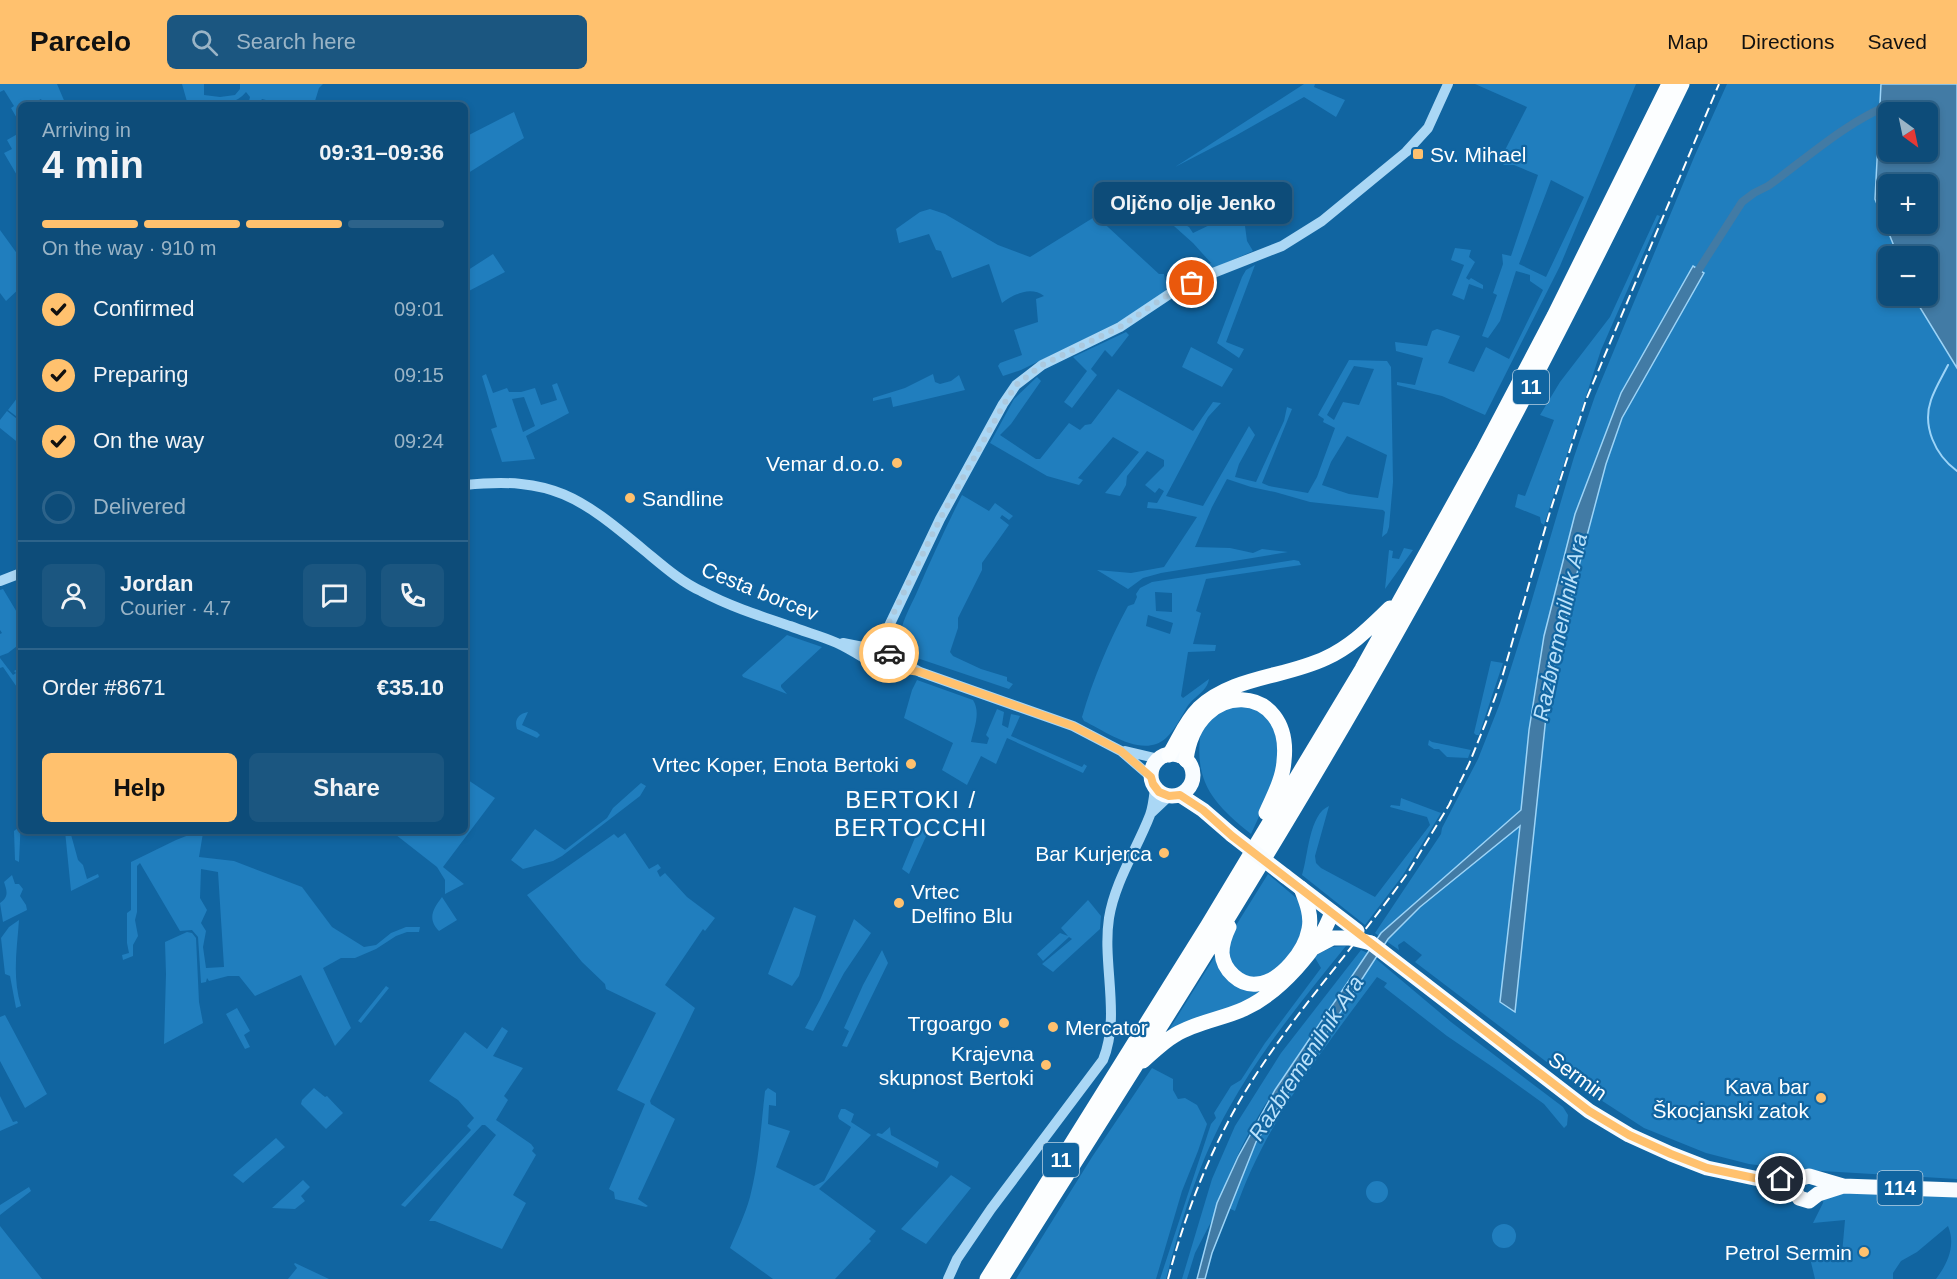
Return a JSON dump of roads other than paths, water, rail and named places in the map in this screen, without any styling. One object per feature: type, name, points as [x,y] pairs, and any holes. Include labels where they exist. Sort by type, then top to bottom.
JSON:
[{"type":"highway","name":"11","points":[[987,1279],[1228,893],[1407,591],[1554,316],[1669,84]]},
{"type":"highway","name":"11","points":[[1001,1279],[1249,882],[1397,633],[1484,476],[1562,328],[1682,84]]},
{"type":"highway","points":[[1164,757],[1199,708],[1211,699],[1244,683],[1303,667],[1342,650],[1376,623],[1407,591]]},
{"type":"highway","points":[[1186,760],[1187,751],[1196,729],[1206,713],[1220,703],[1236,699],[1252,701],[1265,708],[1278,720],[1283,734],[1284,762],[1280,779],[1228,893]]},
{"type":"highway","points":[[1249,882],[1243,904],[1223,939],[1222,955],[1227,968],[1237,979],[1250,984],[1258,984],[1277,976],[1299,951],[1309,930],[1332,912]]},
{"type":"highway","points":[[1301,888],[1308,907],[1309,930]]},
{"type":"highway","points":[[1128,1076],[1154,1050],[1174,1035],[1258,1002],[1281,983],[1310,950],[1327,927],[1332,912]]},
{"type":"highway","points":[[1310,950],[1332,938],[1354,935],[1371,943]]},
{"type":"main road","points":[[1203,810],[1192,783],[1193,773],[1186,760],[1178,755],[1164,757],[1152,768],[1153,782],[1203,810],[1232,836],[1332,912],[1354,935]]},
{"type":"main road","points":[[1175,795],[1192,783]]},
{"type":"main road","name":"Sermin","points":[[1371,943],[1589,1111],[1629,1135],[1707,1168],[1796,1185]]},
{"type":"main road","name":"114","points":[[1809,1176],[1817,1187],[1813,1200],[1806,1201],[1799,1198],[1796,1185],[1809,1176]]},
{"type":"main road","name":"114","points":[[1817,1187],[1957,1190]]},
{"type":"street","points":[[885,667],[890,662],[882,650],[888,628],[940,519],[1016,385],[1042,365],[1120,327],[1171,293],[1213,273],[1282,246],[1322,221],[1406,152],[1428,128],[1448,84]]},
{"type":"street","name":"Cesta borcev","points":[[468,485],[522,483],[554,489],[576,499],[606,518],[657,561],[698,591],[837,643],[869,661]]},
{"type":"street","points":[[0,581],[16,574]]},
{"type":"street","name":"Cesta borcev","points":[[837,643],[882,650]]},
{"type":"street","points":[[920,672],[874,667],[869,661],[869,654],[882,650],[920,672],[1073,726],[1121,751],[1153,782],[1151,813],[1124,872],[1112,906],[1107,939],[1110,1039],[1103,1060],[984,1218],[957,1259],[948,1279]]},
{"type":"street","points":[[1121,751],[1164,757]]},
{"type":"street","points":[[1151,813],[1175,795]]},
{"type":"water","points":[[1881,84],[1957,84],[1957,368],[1919,306],[1938,306],[1938,246],[1894,246],[1889,234],[1938,234],[1938,174],[1878,174],[1878,206],[1875,199],[1878,142],[1878,162],[1938,162],[1938,102],[1880,102]]},
{"type":"water","points":[[1693,266],[1704,273],[1622,418],[1606,464],[1549,688],[1515,1012],[1500,1002],[1520,826],[1420,907],[1388,939],[1256,1142],[1212,1253],[1205,1279],[1197,1279],[1217,1203],[1238,1157],[1275,1090],[1381,933],[1521,810],[1529,730],[1544,636],[1575,514],[1621,393]]},
{"type":"waterway","name":"Razbremenilnik Ara","points":[[1694,277],[1742,202],[1768,186],[1842,131],[1878,110]]},
{"type":"waterway","points":[[1948,365],[1931,400],[1928,420],[1932,439],[1942,457],[1957,471]]},
{"type":"railway","points":[[1168,1279],[1185,1223],[1206,1169],[1245,1092],[1296,1017],[1409,871],[1449,805],[1469,764],[1501,681],[1549,515],[1586,400],[1719,84]]},
{"type":"place","name":"Sv. Mihael","points":[[1418,154]]},
{"type":"place","name":"Oljčno olje Jenko","points":[[1192,283]]},
{"type":"place","name":"Vemar d.o.o.","points":[[897,463]]},
{"type":"place","name":"Sandline","points":[[630,498]]},
{"type":"place","name":"Vrtec Koper, Enota Bertoki","points":[[911,764]]},
{"type":"place","name":"Bar Kurjerca","points":[[1164,853]]},
{"type":"place","name":"Vrtec Delfino Blu","points":[[899,903]]},
{"type":"place","name":"Trgoargo","points":[[1004,1023]]},
{"type":"place","name":"Mercator","points":[[1053,1027]]},
{"type":"place","name":"Krajevna skupnost Bertoki","points":[[1046,1065]]},
{"type":"place","name":"Kava bar Škocjanski zatok","points":[[1821,1098]]},
{"type":"place","name":"Petrol Sermin","points":[[1864,1252]]},
{"type":"district","name":"BERTOKI / BERTOCCHI","points":[[911,813]]}]
